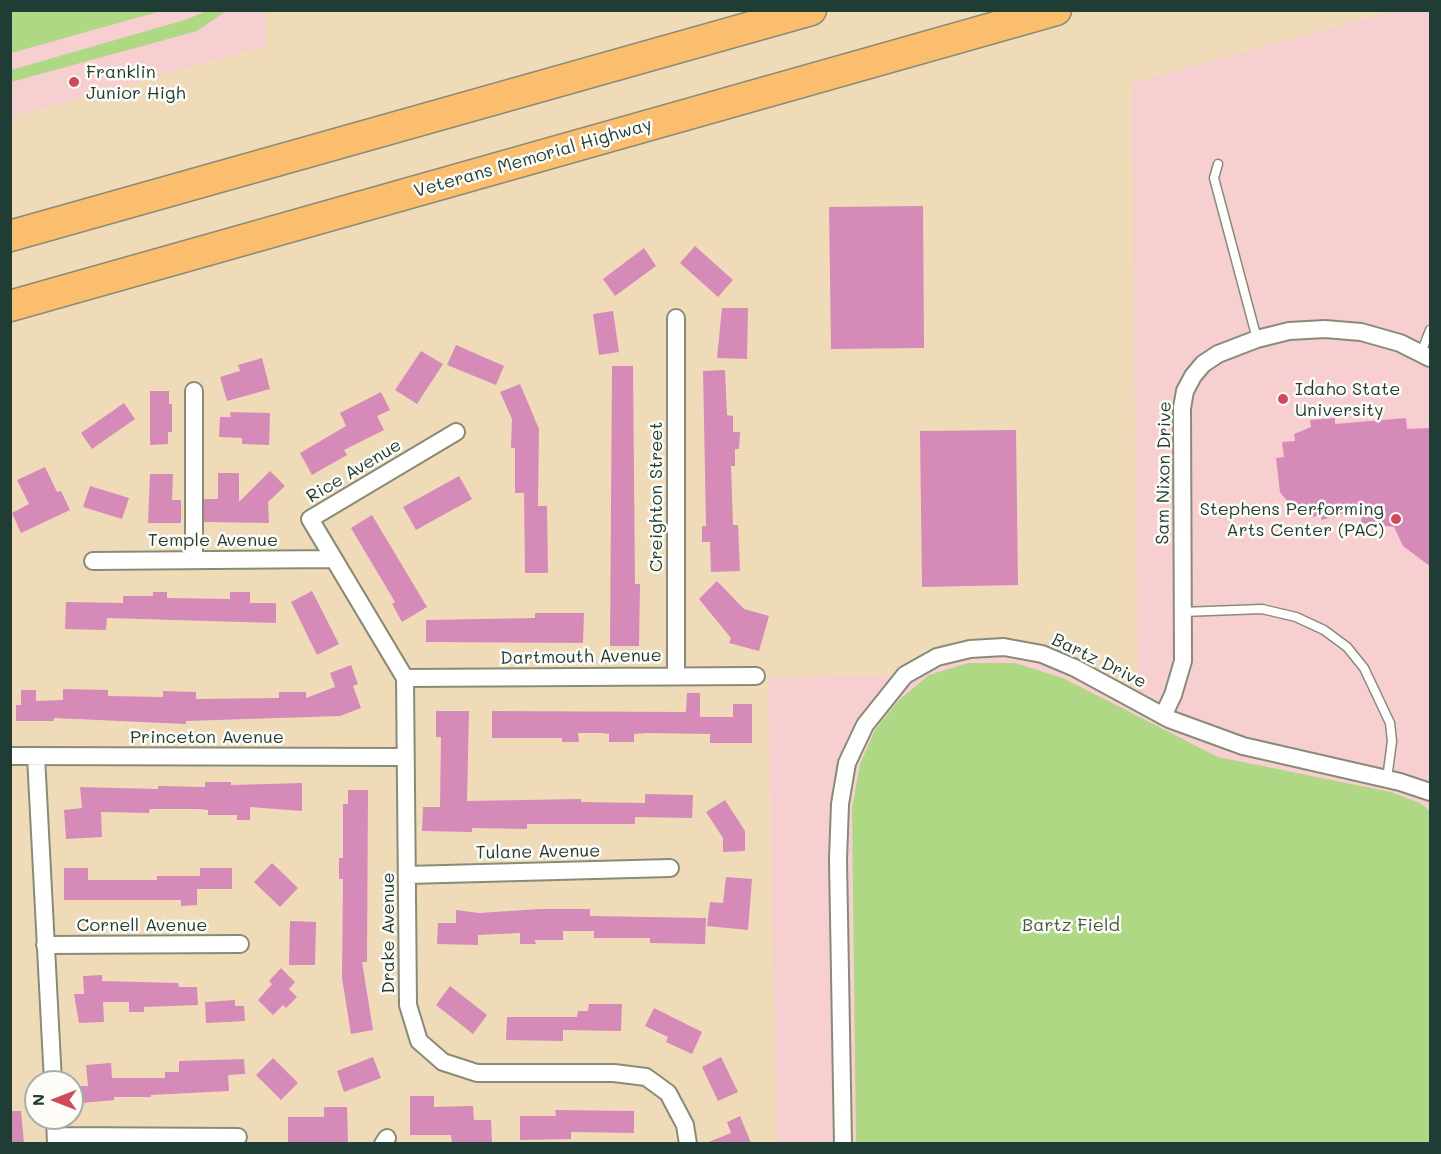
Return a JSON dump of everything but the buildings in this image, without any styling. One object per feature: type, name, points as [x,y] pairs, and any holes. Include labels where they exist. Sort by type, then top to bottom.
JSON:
[{"type":"highway","points":[[10,236],[811,10]]},
{"type":"highway","name":"Veterans Memorial Highway","points":[[10,306],[1056,10]]},
{"type":"street","name":"Creighton Street","points":[[676,318],[676,675]]},
{"type":"street","name":"Sam Nixon Drive","points":[[1163,716],[1173,695],[1183,661],[1182,416],[1185,391],[1203,364],[1218,354],[1257,339],[1289,331],[1325,329],[1361,332],[1400,344],[1426,356]]},
{"type":"street","points":[[194,391],[194,559]]},
{"type":"street","name":"Rice Avenue","points":[[333,560],[310,519],[456,432]]},
{"type":"street","points":[[333,560],[405,678]]},
{"type":"street","name":"Temple Avenue","points":[[93,561],[333,560]]},
{"type":"street","name":"Bartz Drive","points":[[843,1143],[838,860],[840,804],[847,763],[865,725],[883,699],[905,675],[937,657],[970,649],[1004,647],[1042,654],[1075,668],[1163,716],[1243,746],[1387,779],[1431,792]]},
{"type":"street","name":"Dartmouth Avenue","points":[[405,678],[756,676]]},
{"type":"street","name":"Drake Avenue","points":[[405,678],[408,1005],[419,1041],[443,1062],[477,1073],[615,1073],[645,1077],[668,1093],[685,1125],[688,1143]]},
{"type":"street","name":"Princeton Avenue","points":[[10,756],[404,757]]},
{"type":"street","points":[[36,756],[52,1070]]},
{"type":"street","name":"Tulane Avenue","points":[[407,874],[670,868]]},
{"type":"street","name":"Cornell Avenue","points":[[45,945],[240,944]]},
{"type":"street","points":[[56,1140],[238,1137]]},
{"type":"lane","points":[[1218,164],[1214,170],[1214,178],[1257,339]]},
{"type":"lane","points":[[1426,356],[1431,330]]},
{"type":"lane","points":[[1182,612],[1262,609],[1296,617],[1324,630],[1347,647],[1364,668],[1389,723],[1392,741],[1387,779]]},
{"type":"shaded area","name":"Franklin Junior High","points":[[11,11],[266,11],[266,46],[11,117]]},
{"type":"shaded area","name":"Idaho State University","points":[[1394,11],[1430,11],[1430,1143],[777,1143],[768,678],[905,675],[937,657],[1004,647],[1138,702],[1132,83]]},
{"type":"green space","points":[[11,10],[161,10],[161,11],[11,53]]},
{"type":"green space","points":[[208,10],[226,11],[197,31],[11,82],[11,70],[188,19]]},
{"type":"green space","name":"Bartz Field","points":[[968,663],[1015,663],[1063,678],[1218,757],[1391,792],[1420,803],[1430,811],[1430,1143],[856,1143],[852,809],[860,764],[875,730],[899,700],[929,675]]},
{"type":"place","name":"Franklin Junior High","points":[[74,82]]},
{"type":"place","name":"Idaho State University","points":[[1283,399]]},
{"type":"place","name":"Stephens Performing Arts Center (PAC)","points":[[1396,519]]}]
